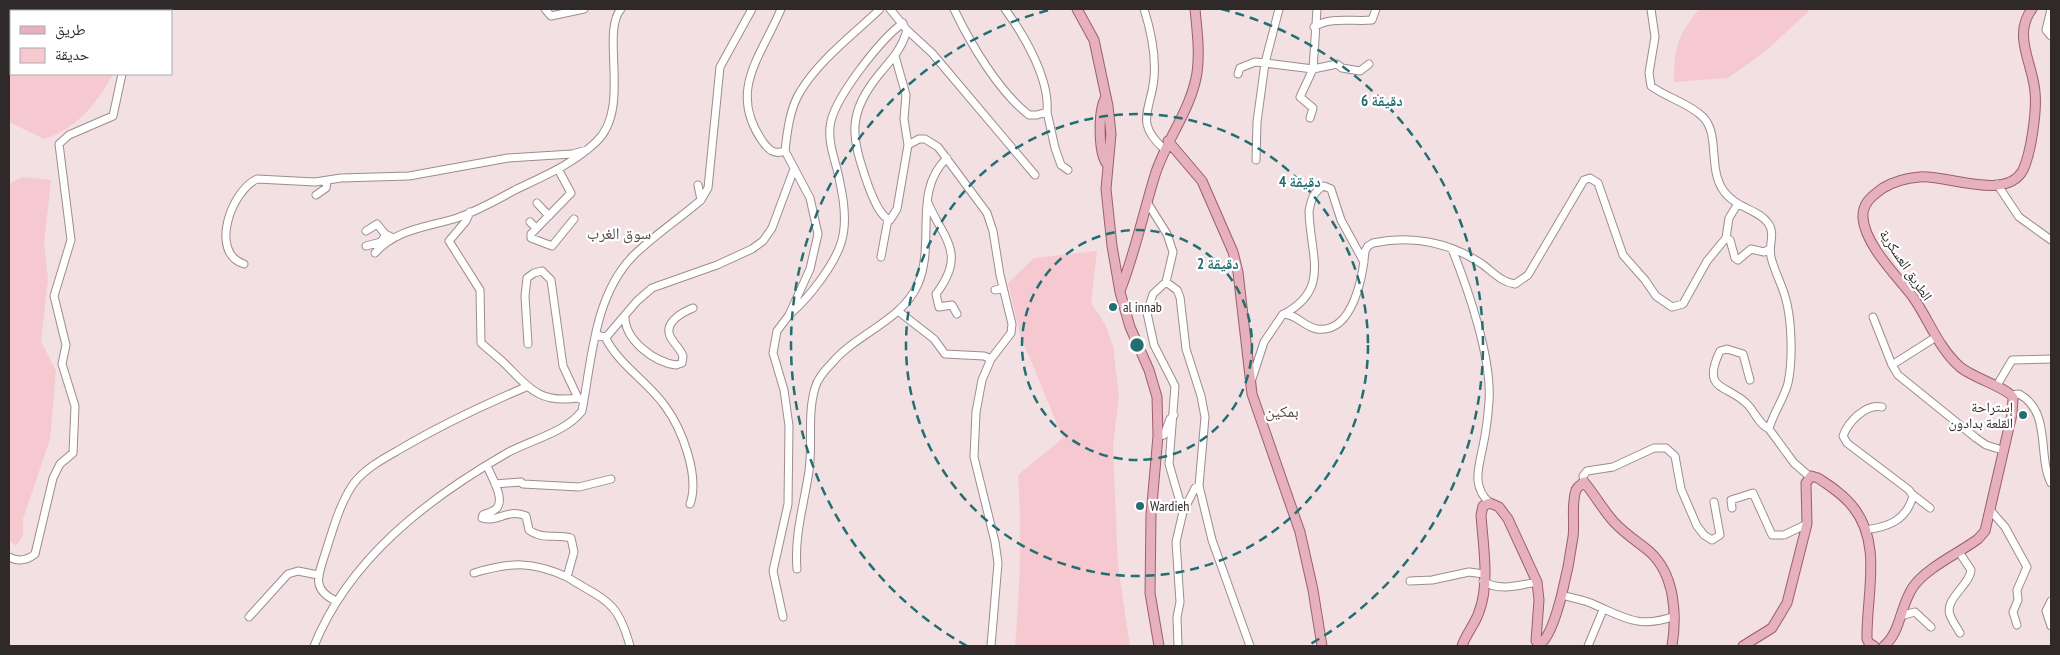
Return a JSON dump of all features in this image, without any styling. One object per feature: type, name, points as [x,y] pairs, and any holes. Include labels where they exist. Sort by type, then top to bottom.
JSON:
[{"type":"main road","points":[[1077,9],[1094,40],[1106,97],[1106,132],[1102,154],[1107,164],[1108,220],[1120,292],[1130,327],[1155,387],[1158,404],[1158,436],[1151,515],[1150,592],[1159,646]]},
{"type":"main road","points":[[1120,292],[1166,145],[1182,114],[1197,74],[1198,57],[1195,9]]},
{"type":"main road","name":"الطريق العسكرية","points":[[2012,396],[1962,370],[1951,358],[1913,298],[1885,262],[1871,238],[1864,224],[1864,208],[1871,198],[1887,186],[1920,177],[1976,185],[2011,181],[2019,175],[2028,154],[2036,93],[2023,39],[2025,22],[2032,9]]},
{"type":"main road","points":[[1166,145],[1198,176],[1209,193],[1233,252],[1238,272],[1250,382],[1256,411],[1287,490],[1300,532],[1313,590],[1322,646]]},
{"type":"main road","points":[[1884,646],[1893,637],[1904,602],[1916,583],[1982,535],[1991,511],[2002,450],[2012,414],[2012,396]]},
{"type":"main road","points":[[1743,646],[1770,630],[1781,615],[1789,597],[1806,524],[1806,483],[1809,476],[1818,478],[1850,503],[1857,512],[1865,530],[1871,574],[1867,639],[1874,646]]},
{"type":"main road","points":[[1462,646],[1466,633],[1479,612],[1484,578],[1481,510],[1483,506],[1490,503],[1499,507],[1508,519],[1537,582],[1534,645],[1542,643],[1548,635],[1562,595],[1573,537],[1575,494],[1579,486],[1584,482],[1615,524],[1650,553],[1660,565],[1671,591],[1675,616],[1672,646]]},
{"type":"street","points":[[545,9],[550,16],[584,9]]},
{"type":"street","points":[[375,253],[393,238],[405,232],[470,212],[558,169],[587,150],[604,134],[610,124],[615,74],[614,23],[621,9]]},
{"type":"street","points":[[314,646],[323,624],[336,601],[358,571],[397,529],[508,452],[548,434],[578,416],[596,335],[608,294],[632,257],[705,195],[710,179],[720,67],[752,9]]},
{"type":"street","points":[[781,9],[755,62],[746,98],[750,122],[764,144],[770,151],[778,154],[785,151]]},
{"type":"street","points":[[789,315],[810,269],[818,234],[810,198],[785,151],[792,110],[800,93],[833,54],[880,9]]},
{"type":"street","points":[[890,9],[938,60],[1035,175]]},
{"type":"street","points":[[954,9],[977,53],[1023,110],[1033,116],[1048,112]]},
{"type":"street","points":[[1005,9],[1024,37],[1038,69],[1048,100],[1048,112],[1055,148],[1061,165],[1068,170]]},
{"type":"street","points":[[1144,9],[1155,59],[1154,79],[1146,112],[1146,120],[1148,132],[1166,145]]},
{"type":"street","points":[[1256,160],[1257,122],[1265,63],[1279,9]]},
{"type":"street","points":[[1310,118],[1313,108],[1300,97],[1313,69],[1314,27],[1317,9]]},
{"type":"street","points":[[1314,27],[1320,23],[1332,21],[1372,20],[1376,9]]},
{"type":"street","points":[[1651,9],[1655,37],[1649,73],[1651,86],[1692,109],[1705,119],[1711,132],[1713,160],[1719,183],[1737,205],[1751,211],[1768,224],[1772,236],[1771,257],[1788,310],[1790,369],[1784,394],[1769,429]]},
{"type":"street","points":[[2051,9],[2046,30],[2051,36]]},
{"type":"street","points":[[888,219],[881,212],[870,189],[854,134],[856,116],[866,91],[902,47],[905,26]]},
{"type":"street","points":[[783,617],[773,571],[788,504],[789,426],[784,390],[773,353],[777,331],[814,288],[841,242],[844,206],[840,180],[830,144],[832,115],[842,96],[874,51],[885,38],[905,26]]},
{"type":"street","points":[[881,256],[888,219],[895,215],[897,209],[908,146],[904,120],[906,95],[895,56]]},
{"type":"street","points":[[1238,74],[1240,68],[1255,62],[1313,69],[1337,64],[1342,68],[1360,72],[1368,64]]},
{"type":"street","points":[[9,557],[19,561],[26,560],[35,554],[53,478],[60,464],[74,453],[75,406],[62,364],[66,345],[54,296],[71,240],[59,144],[69,135],[113,116],[122,75]]},
{"type":"street","points":[[908,146],[918,139],[925,139],[938,147],[987,213],[993,231],[1012,329],[991,359],[979,394],[974,457],[996,542],[998,563],[991,646]]},
{"type":"street","points":[[244,264],[232,259],[229,254],[226,226],[232,208],[240,195],[257,180],[315,182],[341,178],[409,176],[508,158],[572,154],[587,150]]},
{"type":"street","points":[[797,569],[796,546],[809,470],[811,412],[817,383],[832,363],[898,311],[913,293],[919,282],[925,259],[926,200],[933,174],[947,158]]},
{"type":"street","points":[[558,169],[571,193],[530,234],[531,238],[552,246],[574,219]]},
{"type":"street","points":[[605,337],[625,317],[637,301],[663,282],[717,265],[752,249],[764,241],[772,228],[794,169]]},
{"type":"street","points":[[1283,314],[1291,315],[1306,325],[1318,329],[1335,325],[1348,310],[1358,294],[1368,246],[1381,241],[1420,240],[1438,243],[1483,265],[1501,280],[1515,284],[1528,275],[1584,180],[1590,178],[1598,183],[1623,255],[1656,296],[1672,307],[1683,304],[1707,261],[1726,238],[1729,218],[1737,205]]},
{"type":"street","points":[[316,195],[326,188],[327,182]]},
{"type":"street","points":[[1997,184],[2019,217],[2051,240]]},
{"type":"street","points":[[698,185],[701,200]]},
{"type":"street","points":[[1250,382],[1264,342],[1283,314],[1302,303],[1314,283],[1310,212],[1311,202],[1319,188],[1324,186],[1331,189],[1341,220],[1364,262]]},
{"type":"street","points":[[926,200],[950,241],[949,272],[936,294],[939,308],[952,305],[957,314]]},
{"type":"street","points":[[1147,202],[1172,244],[1173,252],[1166,282],[1153,294],[1149,303],[1148,321],[1154,345],[1176,386],[1169,464],[1183,512]]},
{"type":"street","points":[[537,203],[548,216]]},
{"type":"street","points":[[470,212],[466,221],[449,241],[480,290],[482,329],[479,340],[526,387],[552,399],[581,400]]},
{"type":"street","points":[[530,222],[536,228]]},
{"type":"street","points":[[366,231],[377,224],[385,234],[393,238]]},
{"type":"street","points":[[366,246],[382,242],[385,234]]},
{"type":"street","points":[[1726,238],[1730,240],[1735,258],[1738,260],[1751,250],[1764,252],[1770,250]]},
{"type":"street","points":[[1452,249],[1473,312],[1487,374],[1489,400],[1477,478],[1482,495],[1490,503]]},
{"type":"street","points":[[528,344],[526,284],[530,275],[542,271],[551,280],[563,366],[581,400]]},
{"type":"street","points":[[1166,282],[1177,290],[1180,297],[1186,349],[1204,410],[1205,430],[1199,486],[1212,540],[1250,646]]},
{"type":"street","points":[[994,290],[1003,288]]},
{"type":"street","points":[[625,317],[627,329],[640,347],[662,361],[676,365],[682,363],[683,356],[669,335],[669,329],[677,317],[693,308]]},
{"type":"street","points":[[898,311],[934,339],[945,354],[984,356],[991,359]]},
{"type":"street","points":[[1872,317],[1892,365],[1903,380],[1976,438],[1986,445],[2002,450]]},
{"type":"street","points":[[596,335],[605,337],[620,360],[665,405],[689,458],[694,484],[690,504]]},
{"type":"street","points":[[1892,365],[1936,337]]},
{"type":"street","points":[[1750,380],[1743,354],[1727,349],[1720,351],[1715,367],[1715,382],[1720,389],[1745,402],[1769,429],[1794,463],[1809,476]]},
{"type":"street","points":[[1996,387],[2012,360],[2051,359]]},
{"type":"street","points":[[336,601],[326,596],[321,590],[318,575],[344,502],[353,485],[363,473],[435,428],[526,387]]},
{"type":"street","points":[[2012,396],[2019,394],[2027,400],[2038,417],[2051,480]]},
{"type":"street","points":[[1882,407],[1873,406],[1857,417],[1843,436],[1847,443],[1910,490],[1912,494],[1930,508]]},
{"type":"street","points":[[1158,436],[1164,435],[1170,418],[1174,414]]},
{"type":"street","points":[[1584,482],[1583,476],[1587,471],[1613,467],[1654,448],[1666,448],[1678,462],[1681,489],[1697,526],[1704,535],[1712,540],[1720,536],[1714,502]]},
{"type":"street","points":[[487,466],[499,496],[498,507],[482,518],[497,518],[510,512],[520,513],[526,516],[529,530],[534,534],[551,538],[561,535],[571,538],[574,552],[567,577]]},
{"type":"street","points":[[495,484],[521,482],[523,484],[579,487],[611,479]]},
{"type":"street","points":[[1178,646],[1176,617],[1180,602],[1175,546],[1183,512],[1195,488],[1199,486]]},
{"type":"street","points":[[1732,508],[1731,500],[1753,493],[1772,535],[1784,535],[1806,524]]},
{"type":"street","points":[[1865,530],[1884,528],[1899,520],[1911,504],[1912,494]]},
{"type":"street","points":[[1991,511],[2005,527],[2027,567],[2017,590],[2018,600],[2013,612],[2017,625]]},
{"type":"street","points":[[1959,552],[1971,570],[1950,607],[1950,615],[1960,633]]},
{"type":"street","points":[[474,572],[495,566],[522,563],[547,568],[567,577],[614,607],[620,616],[630,646]]},
{"type":"street","points":[[249,617],[288,574],[298,571],[318,575]]},
{"type":"street","points":[[1410,581],[1432,580],[1469,572],[1484,578],[1490,585],[1503,586],[1537,582]]},
{"type":"street","points":[[1562,595],[1589,602],[1615,616],[1637,622],[1655,622],[1675,616]]},
{"type":"street","points":[[2051,601],[2046,612],[2051,626]]},
{"type":"street","points":[[1588,646],[1603,610]]},
{"type":"street","points":[[1900,616],[1915,612],[1931,627]]},
{"type":"green space","points":[[9,9],[120,9],[10,10],[10,75],[112,75],[85,114],[56,135],[44,139],[9,122]]},
{"type":"green space","points":[[1699,9],[1811,9],[1766,51],[1728,78],[1674,82],[1678,43],[1681,35]]},
{"type":"green space","points":[[22,177],[51,180],[44,243],[48,279],[41,341],[56,371],[50,439],[23,519],[23,536],[16,546],[9,540],[9,184]]},
{"type":"green space","points":[[1097,251],[1091,303],[1105,324],[1113,346],[1119,396],[1113,446],[1118,566],[1130,646],[1015,646],[1020,561],[1018,475],[1063,438],[1021,337],[1008,283],[1034,258]]},
{"type":"place","name":"al innab","points":[[1113,307]]},
{"type":"place","name":"إستراحة القلعة بدادون","points":[[2023,415]]},
{"type":"place","name":"Wardieh","points":[[1140,506]]},
{"type":"district","name":"سوق الغرب","points":[[619,233]]},
{"type":"district","name":"بمكين","points":[[1282,411]]}]
